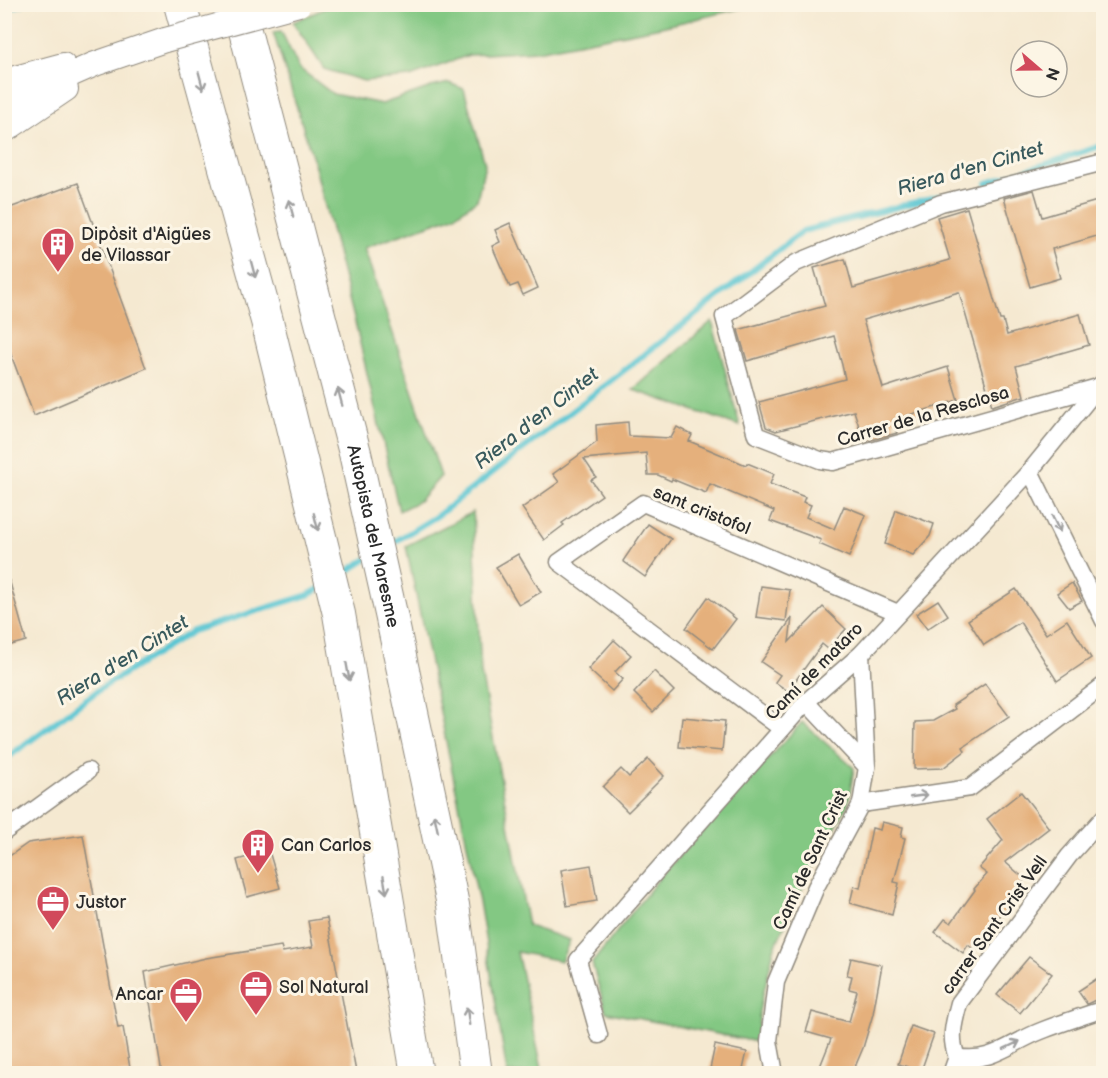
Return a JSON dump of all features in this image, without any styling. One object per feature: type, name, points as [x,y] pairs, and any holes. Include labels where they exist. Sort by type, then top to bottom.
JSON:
[{"type":"highway","points":[[180,4],[267,321],[339,614],[417,1074]]},
{"type":"highway","name":"Autopista del Maresme","points":[[238,4],[355,453],[391,614],[453,905],[476,1074]]},
{"type":"street","points":[[4,105],[95,64],[165,40],[300,4]]},
{"type":"street","points":[[4,81],[72,62],[95,64]]},
{"type":"street","points":[[4,131],[74,84],[95,64]]},
{"type":"street","name":"Carrer de la Resclosa","points":[[1101,383],[833,462],[820,460],[756,435],[724,316],[796,263],[942,203],[1104,162]]},
{"type":"street","name":"Camí de mataro","points":[[599,1035],[578,960],[806,702],[861,654],[1030,471],[1101,383]]},
{"type":"street","points":[[1030,471],[1104,621]]},
{"type":"street","name":"sant cristofol","points":[[782,729],[559,562],[643,504],[898,613]]},
{"type":"street","name":"Camí de Sant Crist","points":[[775,1074],[769,1041],[776,982],[816,887],[861,804],[867,767],[861,654]]},
{"type":"street","points":[[861,804],[970,788],[1104,685]]},
{"type":"street","points":[[806,702],[867,767]]},
{"type":"street","points":[[4,832],[88,771]]},
{"type":"street","name":"carrer Sant Crist Vell","points":[[957,1057],[952,1045],[958,1003],[1069,856],[1104,817]]},
{"type":"street","points":[[951,1074],[957,1057],[971,1060],[990,1056],[1040,1031],[1104,1009]]},
{"type":"green space","points":[[353,5],[755,5],[661,27],[537,51],[469,55],[410,77],[364,81],[324,69],[293,22],[328,7]]},
{"type":"green space","points":[[281,31],[299,68],[333,94],[382,104],[449,83],[464,89],[485,164],[477,200],[454,216],[364,248],[441,476],[419,501],[399,511],[356,326],[313,159],[273,32]]},
{"type":"green space","points":[[712,321],[740,426],[633,390]]},
{"type":"green space","points":[[473,512],[481,673],[528,926],[570,940],[561,961],[517,952],[543,1073],[507,1073],[480,907],[406,546]]},
{"type":"green space","points":[[802,722],[854,768],[848,804],[802,889],[774,949],[759,1011],[758,1042],[606,1012],[592,963],[661,876]]},
{"type":"building","name":"Dipòsit d'Aigües de Vilassar","points":[[78,183],[146,368],[34,416],[4,336],[4,210]]},
{"type":"building","points":[[1034,190],[1042,217],[1104,199],[1104,234],[1052,249],[1060,278],[1030,287],[1004,198]]},
{"type":"building","points":[[967,208],[1000,320],[1003,320],[1007,335],[1080,314],[1089,345],[1016,366],[1024,396],[992,406],[959,292],[863,320],[883,388],[948,367],[958,400],[893,420],[897,433],[864,442],[854,411],[776,431],[766,427],[759,402],[845,379],[834,336],[747,361],[738,330],[825,306],[814,268],[845,259],[853,288],[950,260],[937,217]]},
{"type":"building","points":[[510,223],[538,288],[523,295],[518,284],[510,287],[492,246],[500,242],[495,230]]},
{"type":"building","points":[[628,422],[629,436],[671,438],[677,427],[692,435],[689,441],[774,474],[770,484],[805,497],[803,502],[811,505],[806,517],[834,529],[844,506],[866,515],[849,557],[819,544],[821,540],[770,521],[774,511],[710,484],[706,493],[672,479],[671,481],[658,475],[648,475],[646,453],[584,459],[596,477],[591,480],[602,495],[562,523],[564,525],[544,540],[522,508],[559,482],[553,474],[597,442],[596,425]]},
{"type":"building","points":[[896,510],[934,524],[930,536],[913,555],[885,544]]},
{"type":"building","points":[[648,524],[671,539],[645,577],[623,561]]},
{"type":"building","points":[[518,554],[541,592],[519,605],[496,567]]},
{"type":"building","points":[[9,579],[26,641],[4,647],[4,580]]},
{"type":"building","points":[[1072,583],[1082,601],[1069,608],[1057,593]]},
{"type":"building","points":[[761,586],[790,590],[786,621],[756,617]]},
{"type":"building","points":[[1016,589],[1046,634],[1067,620],[1091,658],[1057,681],[1020,622],[984,645],[968,620]]},
{"type":"building","points":[[708,597],[736,619],[713,649],[686,628]]},
{"type":"building","points":[[938,600],[948,615],[927,629],[916,614]]},
{"type":"building","points":[[823,607],[846,629],[828,649],[822,644],[788,691],[775,682],[780,675],[761,662],[792,618],[789,642]]},
{"type":"building","points":[[614,640],[631,655],[615,672],[623,679],[612,691],[588,669]]},
{"type":"building","points":[[654,671],[674,691],[653,712],[634,693]]},
{"type":"building","points":[[985,684],[1009,716],[963,747],[965,751],[943,768],[914,769],[915,722],[933,721],[955,709],[953,705]]},
{"type":"building","points":[[682,717],[725,721],[722,751],[679,747]]},
{"type":"building","points":[[648,759],[664,776],[628,812],[603,787],[621,769],[629,777]]},
{"type":"building","points":[[1021,792],[1049,828],[1005,862],[1025,879],[1010,897],[1016,901],[1004,915],[1002,913],[975,950],[968,945],[963,953],[935,932],[945,919],[951,923],[987,874],[979,868],[1003,840],[987,819]]},
{"type":"building","points":[[882,822],[903,827],[901,837],[905,838],[894,882],[899,883],[892,915],[850,903],[854,886],[860,888],[872,828],[880,830]]},
{"type":"building","name":"Justor","points":[[83,835],[118,1028],[123,1027],[131,1074],[4,1074],[4,860],[28,843]]},
{"type":"building","name":"Can Carlos","points":[[269,851],[280,888],[247,897],[237,860]]},
{"type":"building","points":[[591,865],[597,901],[567,906],[561,870]]},
{"type":"building","points":[[327,918],[356,1072],[345,1074],[162,1074],[145,972],[206,958],[281,946],[283,952],[313,947],[308,921]]},
{"type":"building","points":[[1029,957],[1052,974],[1020,1013],[997,995]]},
{"type":"building","points":[[851,958],[882,965],[873,1014],[852,1074],[817,1074],[831,1039],[806,1032],[812,1012],[849,1022],[857,991],[849,989],[852,976],[847,975]]},
{"type":"building","points":[[1104,974],[1104,996],[1087,1004],[1078,991]]},
{"type":"building","points":[[911,1026],[934,1034],[921,1071],[898,1064]]},
{"type":"building","points":[[715,1045],[747,1052],[742,1074],[709,1074]]},
{"type":"waterway","points":[[4,10],[22,4]]},
{"type":"waterway","name":"Riera d'en Cintet","points":[[987,183],[1104,145]]},
{"type":"waterway","name":"Riera d'en Cintet","points":[[386,547],[437,516],[803,231],[940,196]]},
{"type":"waterway","name":"Riera d'en Cintet","points":[[340,576],[370,557]]},
{"type":"waterway","name":"Riera d'en Cintet","points":[[4,760],[100,689],[193,631],[308,595],[324,586]]},
{"type":"place","name":"Dipòsit d'Aigües de Vilassar","points":[[58,273]]},
{"type":"place","name":"Can Carlos","points":[[258,874]]},
{"type":"place","name":"Justor","points":[[53,931]]},
{"type":"place","name":"Sol Natural","points":[[256,1016]]},
{"type":"place","name":"Ancar","points":[[186,1023]]}]
